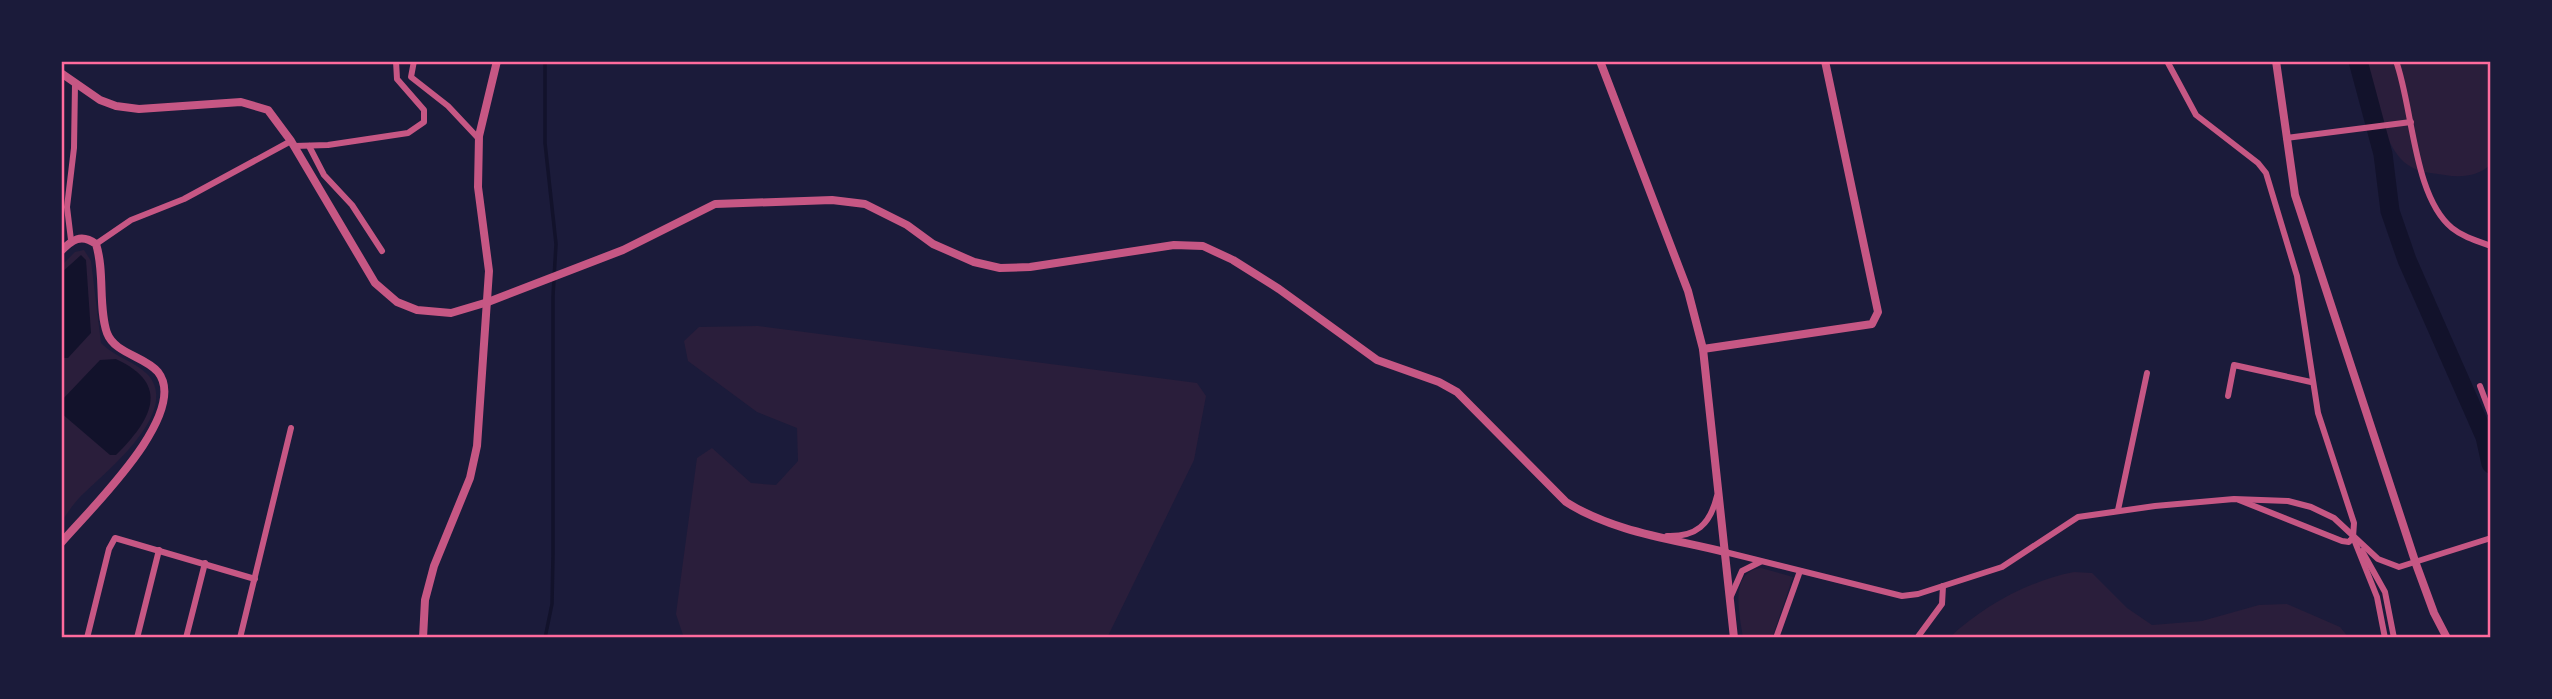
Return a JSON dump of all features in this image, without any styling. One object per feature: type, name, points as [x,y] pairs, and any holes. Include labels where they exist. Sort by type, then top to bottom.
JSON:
[{"type":"street","points":[[96,244],[131,220],[184,199],[293,144],[309,146],[408,133],[419,127],[424,121],[424,110],[397,79],[396,61]]},
{"type":"street","points":[[414,61],[411,77],[448,106],[479,139]]},
{"type":"street","points":[[423,638],[425,600],[434,566],[470,478],[477,446],[489,271],[478,187],[479,139],[496,61]]},
{"type":"street","points":[[1600,61],[1688,291],[1703,349],[1734,638]]},
{"type":"street","points":[[1703,349],[1872,324],[1878,312],[1825,61]]},
{"type":"street","points":[[2167,61],[2196,115],[2258,163],[2266,173],[2297,276],[2311,382],[2318,413],[2354,523],[2353,537],[2377,597],[2385,638]]},
{"type":"street","points":[[2276,61],[2299,208],[2416,564],[2434,613],[2447,638]]},
{"type":"street","points":[[2396,61],[2425,183],[2435,206],[2450,226],[2491,246]]},
{"type":"street","points":[[61,74],[116,106],[139,109],[222,103],[254,105],[276,117],[375,283],[388,296],[417,310],[438,314],[488,302],[622,250],[715,204],[832,200],[865,204],[907,225],[933,244],[974,262],[1000,268],[1030,267],[1174,245],[1203,247],[1233,260],[1279,289],[1377,360],[1439,382],[1457,392],[1566,502],[1582,512],[1602,521],[1902,596],[2002,568],[2078,517],[2118,510],[2234,499],[2288,501],[2312,507],[2334,519],[2388,565],[2399,567],[2416,564],[2491,538]]},
{"type":"street","points":[[71,240],[67,207],[74,148],[75,84]]},
{"type":"street","points":[[2286,138],[2411,122]]},
{"type":"street","points":[[309,146],[324,175],[352,205],[382,251]]},
{"type":"street","points":[[61,251],[71,240],[85,238],[96,244]]},
{"type":"street","points":[[61,543],[148,442],[163,408],[163,386],[158,371],[124,351],[107,334],[96,244]]},
{"type":"street","points":[[2228,396],[2234,365],[2311,382]]},
{"type":"street","points":[[2118,510],[2147,373]]},
{"type":"street","points":[[2480,386],[2491,415]]},
{"type":"street","points":[[240,638],[291,428]]},
{"type":"street","points":[[1661,536],[1683,537],[1698,532],[1712,511],[1718,488]]},
{"type":"street","points":[[2234,499],[2342,541],[2349,542],[2353,537]]},
{"type":"street","points":[[2353,537],[2385,592],[2394,638]]},
{"type":"street","points":[[87,638],[109,549],[115,538],[255,579]]},
{"type":"street","points":[[137,638],[159,550]]},
{"type":"street","points":[[1730,599],[1742,571],[1755,562],[1765,562]]},
{"type":"street","points":[[186,638],[205,563]]},
{"type":"street","points":[[1776,638],[1800,571]]},
{"type":"street","points":[[1917,638],[1942,604],[1942,586]]},
{"type":"shaded area","points":[[2362,61],[2491,64],[2491,164],[2475,174],[2457,176],[2423,172],[2404,162],[2396,153],[2384,129]]},
{"type":"shaded area","points":[[84,250],[91,261],[101,343],[149,376],[156,391],[155,408],[135,442],[77,500],[61,522],[61,266],[75,252]]},
{"type":"shaded area","points":[[81,255],[86,260],[91,333],[68,358],[61,358],[61,273]]},
{"type":"shaded area","points":[[758,326],[1197,383],[1206,396],[1194,460],[1107,638],[684,638],[676,614],[697,458],[712,448],[751,483],[776,485],[798,461],[797,428],[757,412],[688,361],[684,341],[699,327]]},
{"type":"shaded area","points":[[116,359],[134,369],[145,380],[150,392],[150,404],[139,429],[116,455],[110,455],[61,413],[61,401],[100,360]]},
{"type":"shaded area","points":[[1761,568],[1793,577],[1772,638],[1743,638],[1738,596],[1740,586],[1751,571]]},
{"type":"shaded area","points":[[2074,572],[2092,573],[2127,608],[2152,625],[2202,621],[2259,605],[2287,604],[2340,627],[2349,638],[1949,638],[1976,615],[2007,596],[2023,588]]},
{"type":"waterway","points":[[545,61],[545,143],[556,244],[553,296],[552,604],[545,638]]},
{"type":"waterway","points":[[2358,61],[2383,154],[2390,211],[2407,260],[2485,437],[2491,464]]}]
